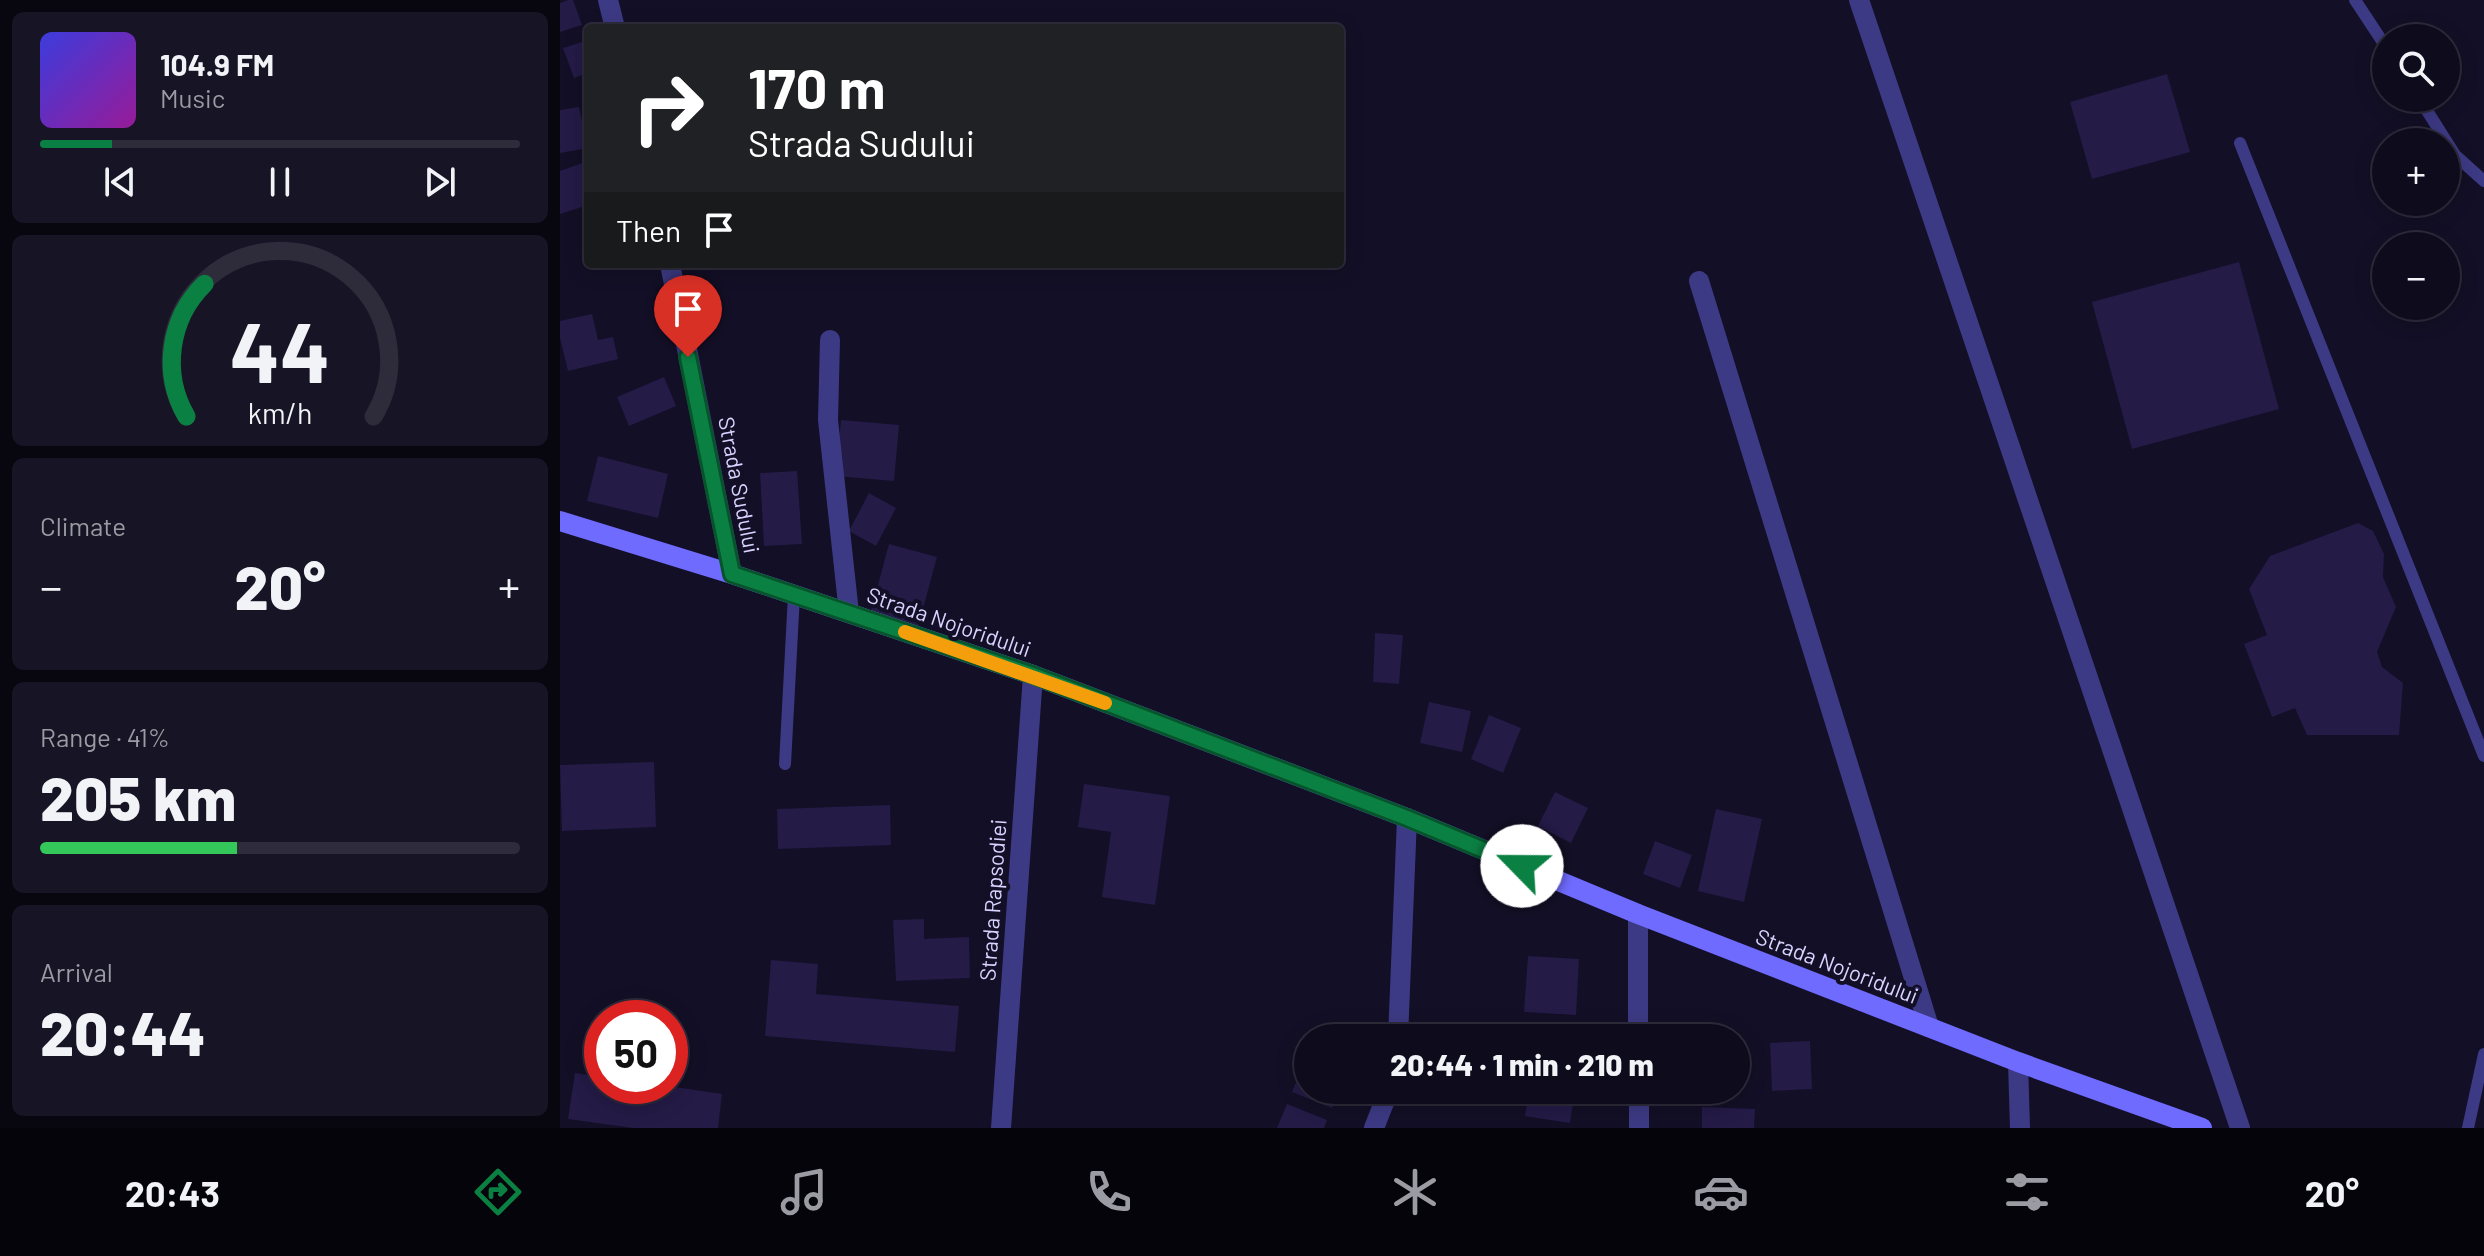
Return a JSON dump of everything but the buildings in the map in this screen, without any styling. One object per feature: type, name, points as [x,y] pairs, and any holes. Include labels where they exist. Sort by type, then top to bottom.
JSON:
[{"type":"main road","name":"Strada Nojoridului","points":[[560,521],[732,574],[1033,675],[1407,818],[1638,914],[2018,1062],[2202,1128]]},
{"type":"street","points":[[608,0],[614,24]]},
{"type":"street","points":[[1859,0],[2240,1128]]},
{"type":"street","name":"Strada Sudului","points":[[671,268],[732,574]]},
{"type":"street","points":[[1699,281],[1929,1027]]},
{"type":"street","points":[[830,340],[828,420],[849,613]]},
{"type":"street","name":"Strada Rapsodiei","points":[[1001,1128],[1033,675]]},
{"type":"street","points":[[1399,1024],[1407,818]]},
{"type":"street","points":[[1638,914],[1638,1024]]},
{"type":"street","points":[[2018,1062],[2020,1128]]},
{"type":"street","points":[[1374,1128],[1383,1104]]},
{"type":"street","points":[[1639,1104],[1639,1128]]},
{"type":"lane","points":[[2355,0],[2372,26]]},
{"type":"lane","points":[[2428,112],[2455,155],[2484,181]]},
{"type":"lane","points":[[2240,143],[2484,756]]},
{"type":"lane","points":[[785,764],[794,595]]},
{"type":"lane","points":[[2468,1128],[2484,1054]]},
{"type":"slow traffic","points":[[905,632],[1105,703]]},
{"type":"route","points":[[688,357],[732,574],[1033,675],[1407,818],[1522,866]]}]
